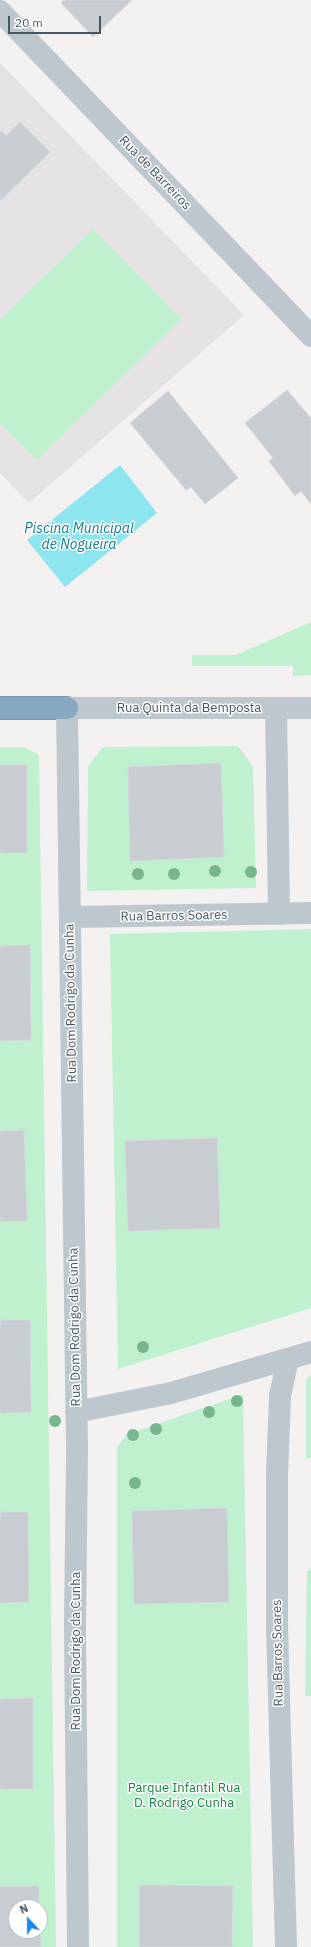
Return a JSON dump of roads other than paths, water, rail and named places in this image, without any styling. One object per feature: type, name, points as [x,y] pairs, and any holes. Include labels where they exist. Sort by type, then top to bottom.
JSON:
[{"type":"highway","points":[[0,708],[67,708]]},
{"type":"street","name":"Rua de Barreiros","points":[[0,11],[311,336]]},
{"type":"street","name":"Rua Quinta da Bemposta","points":[[67,708],[311,708]]},
{"type":"street","name":"Rua Dom Rodrigo da Cunha","points":[[67,708],[76,1412],[75,1627],[78,1947]]},
{"type":"street","points":[[276,708],[279,914]]},
{"type":"street","name":"Rua Barros Soares","points":[[70,918],[311,913]]},
{"type":"street","points":[[76,1412],[171,1393],[311,1352]]},
{"type":"street","name":"Rua Barros Soares","points":[[286,1947],[277,1626],[277,1475],[280,1396],[288,1359]]},
{"type":"water","name":"Piscina Municipal de Nogueira","points":[[120,465],[157,513],[65,587],[27,540]]},
{"type":"park label","name":"Parque Infantil Rua D. Rodrigo Cunha","points":[[184,1796]]}]
